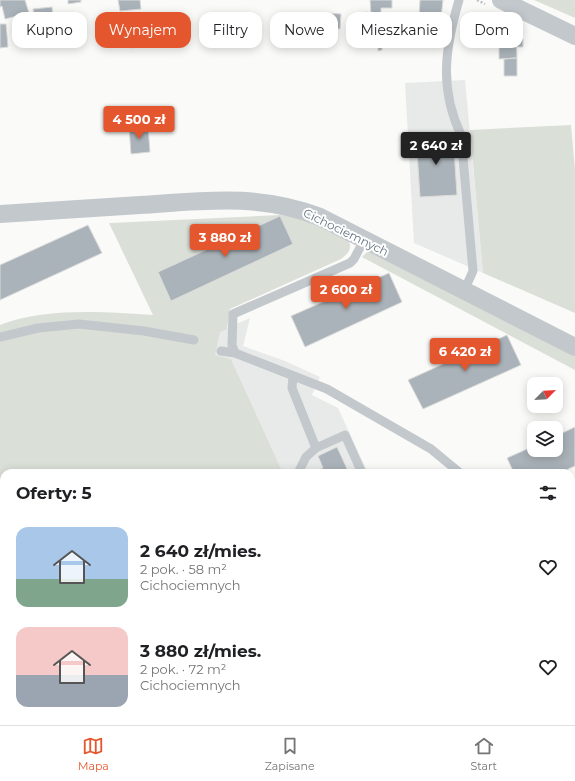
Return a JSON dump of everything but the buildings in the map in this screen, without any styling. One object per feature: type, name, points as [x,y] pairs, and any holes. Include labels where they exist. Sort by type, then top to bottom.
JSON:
[{"type":"street","points":[[501,0],[575,36]]},
{"type":"street","name":"Cichociemnych","points":[[0,214],[204,200],[274,203],[301,210],[364,240],[575,347]]},
{"type":"lane","points":[[459,0],[450,32],[446,58],[447,79],[453,117],[461,135],[473,271],[464,291]]},
{"type":"lane","points":[[235,353],[232,345],[233,314],[350,263],[354,259],[364,240]]},
{"type":"lane","points":[[0,337],[38,328],[79,324],[144,331],[194,340]]},
{"type":"lane","points":[[221,351],[235,353],[317,384],[431,449],[455,469]]},
{"type":"lane","points":[[293,376],[292,388],[316,448]]},
{"type":"lane","points":[[300,469],[306,457],[316,448],[345,435],[360,469]]},
{"type":"shaded area","points":[[534,0],[575,0],[575,18]]},
{"type":"shaded area","points":[[465,80],[483,273],[414,243],[405,83]]},
{"type":"shaded area","points":[[571,125],[575,170],[575,313],[483,273],[470,130]]},
{"type":"shaded area","points":[[280,215],[290,216],[315,224],[348,240],[350,248],[348,253],[341,259],[230,309],[227,329],[220,332],[215,355],[231,359],[281,469],[0,469],[0,325],[36,315],[56,313],[96,312],[153,315],[109,223]]},
{"type":"shaded area","points":[[367,252],[371,252],[575,356],[575,370],[362,257]]},
{"type":"shaded area","points":[[250,318],[243,346],[285,361],[320,377],[312,395],[338,408],[366,469],[281,469],[231,359],[214,355],[220,331]]}]
